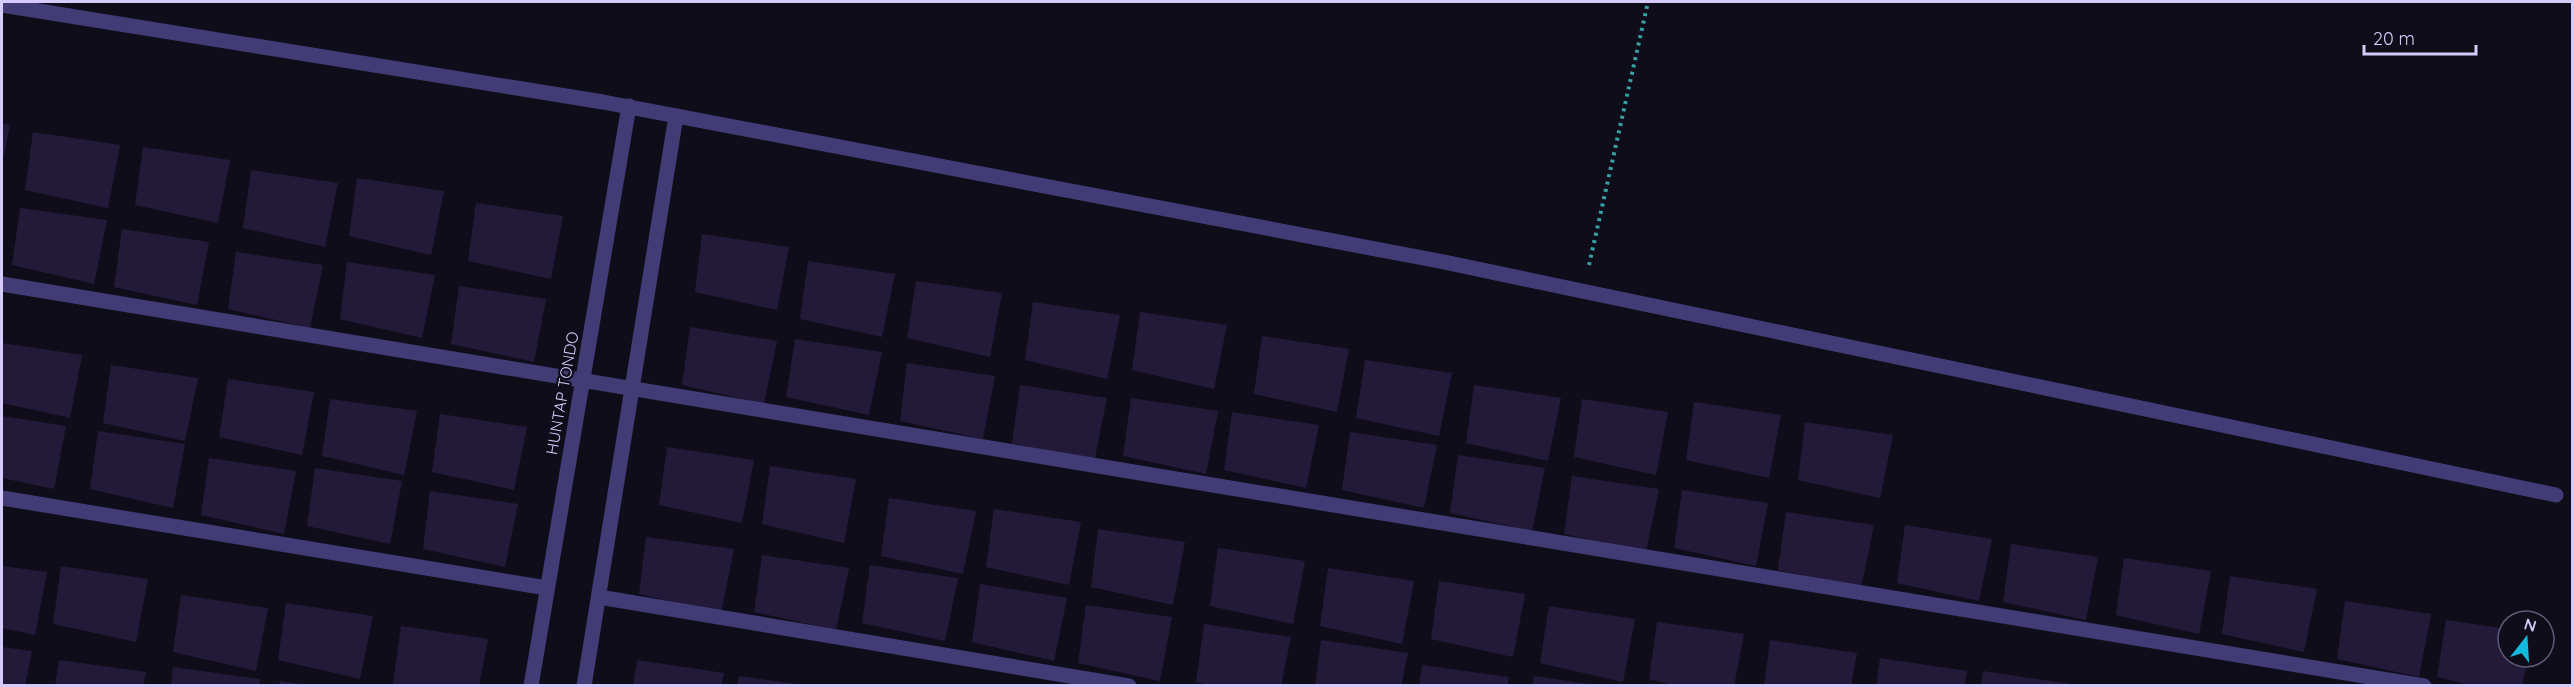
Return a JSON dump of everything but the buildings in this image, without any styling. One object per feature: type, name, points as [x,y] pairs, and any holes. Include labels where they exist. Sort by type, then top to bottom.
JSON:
[{"type":"street","points":[[2,5],[629,106],[1439,261],[2556,495]]},
{"type":"street","name":"HUNTAP TONDO","points":[[531,686],[629,106]]},
{"type":"street","points":[[584,686],[676,116]]},
{"type":"street","points":[[2,284],[2424,686]]},
{"type":"street","points":[[2,498],[547,588]]},
{"type":"street","points":[[599,597],[1129,686]]},
{"type":"path","points":[[1583,292],[1648,2]]}]
